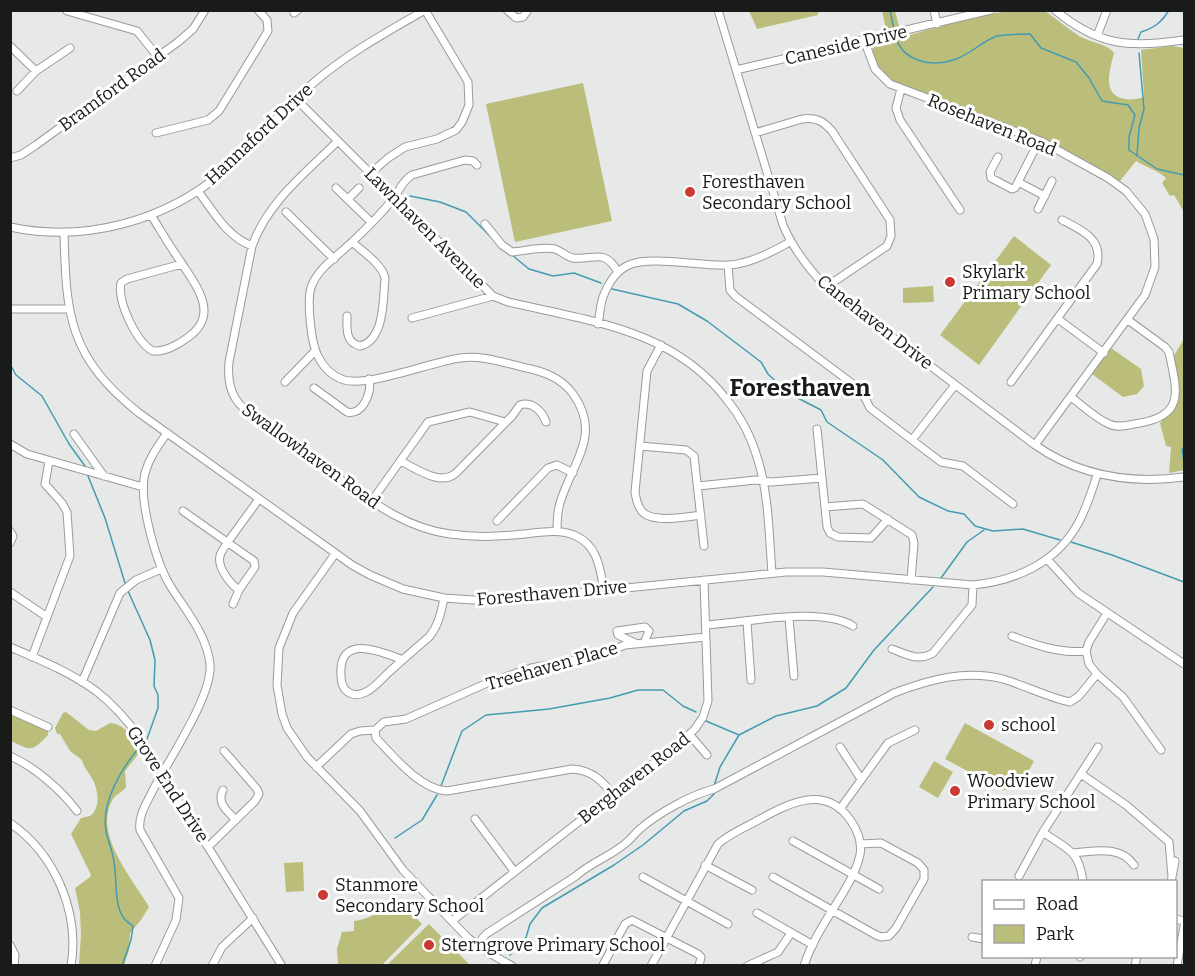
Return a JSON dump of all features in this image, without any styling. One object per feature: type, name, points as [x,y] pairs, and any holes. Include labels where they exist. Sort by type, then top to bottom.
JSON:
[{"type":"street","name":"Bramford Road","points":[[10,158],[21,155],[36,145],[184,38],[205,10]]},
{"type":"street","points":[[156,133],[208,120],[219,111],[268,31],[267,20],[258,10]]},
{"type":"street","points":[[371,173],[405,147],[437,139],[456,130],[462,123],[469,105],[468,82],[425,10]]},
{"type":"street","name":"Hannaford Drive","points":[[10,227],[64,232],[115,226],[174,205],[198,191],[241,156],[296,99],[339,62],[425,10]]},
{"type":"street","points":[[507,10],[516,18],[523,17],[528,10]]},
{"type":"street","name":"Canehaven Drive","points":[[718,10],[775,200],[790,242],[804,263],[826,287],[1058,460],[1097,475],[1142,481],[1184,477]]},
{"type":"street","points":[[934,10],[937,24]]},
{"type":"street","name":"Caneside Drive","points":[[736,70],[991,10]]},
{"type":"street","points":[[1055,10],[1072,25],[1097,36],[1125,44],[1143,45],[1185,40]]},
{"type":"street","points":[[1097,36],[1107,10]]},
{"type":"street","points":[[67,11],[137,31],[158,57]]},
{"type":"street","name":"Rosehaven Road","points":[[864,40],[878,74],[886,81],[901,89],[1039,141],[1118,185],[1133,197],[1149,222],[1155,253],[1152,277],[1145,295],[1035,445]]},
{"type":"street","points":[[10,46],[36,71]]},
{"type":"street","points":[[17,91],[36,71],[70,48]]},
{"type":"street","points":[[901,89],[896,108],[900,120],[960,210]]},
{"type":"street","name":"Lawnhaven Avenue","points":[[296,99],[494,296],[508,302],[633,333],[678,354],[704,374],[741,420],[752,444],[763,480],[772,573]]},
{"type":"street","points":[[755,133],[802,119],[810,118],[822,122],[832,131],[890,220],[891,236],[887,246],[826,287]]},
{"type":"street","name":"Swallowhaven Road","points":[[338,141],[277,201],[258,231],[252,246],[230,362],[229,379],[233,397],[245,411],[262,424],[371,502],[415,525],[447,534],[486,537],[556,531],[580,537],[594,552],[600,565],[604,590]]},
{"type":"street","points":[[998,157],[990,172],[991,178],[1012,189],[1039,141]]},
{"type":"street","points":[[477,165],[465,160],[412,175],[403,182],[394,197],[371,222],[316,278],[310,291],[315,351],[325,368],[337,377],[351,381],[470,357],[494,360],[549,374],[564,384],[581,407],[585,436],[581,456],[560,501],[556,531]]},
{"type":"street","points":[[1038,209],[1052,181]]},
{"type":"street","points":[[1018,182],[1045,196]]},
{"type":"street","points":[[336,188],[371,222]]},
{"type":"street","points":[[348,199],[359,188]]},
{"type":"street","points":[[198,191],[230,233],[240,241],[252,246]]},
{"type":"street","points":[[286,212],[334,259]]},
{"type":"street","points":[[151,215],[201,293],[204,304],[201,321],[186,339],[162,350],[153,351],[145,347],[128,317],[120,294],[121,284],[128,279],[182,264]]},
{"type":"street","points":[[1011,382],[1092,272],[1098,258],[1097,247],[1091,237],[1062,220]]},
{"type":"street","points":[[485,225],[502,245],[512,252],[548,248],[556,249],[572,258],[602,257],[612,262],[618,273]]},
{"type":"street","name":"Foresthaven Drive","points":[[64,232],[68,309],[81,347],[100,377],[127,404],[335,554],[389,584],[444,598],[506,600],[772,573],[823,572],[973,585],[1009,579],[1047,559],[1064,543],[1076,527],[1087,505],[1097,475]]},
{"type":"street","points":[[347,316],[348,339],[351,343],[360,346],[371,341],[377,332],[385,278],[384,272],[352,242]]},
{"type":"street","points":[[598,324],[603,298],[618,273],[623,268],[637,262],[728,265],[759,258],[790,242]]},
{"type":"street","points":[[728,265],[732,292],[861,390],[870,408],[941,462],[963,466],[1013,504]]},
{"type":"street","points":[[412,318],[494,296]]},
{"type":"street","points":[[10,309],[68,309]]},
{"type":"street","points":[[1058,319],[1104,353]]},
{"type":"street","points":[[1071,398],[1108,424],[1117,427],[1159,419],[1173,404],[1176,396],[1169,352],[1128,320]]},
{"type":"street","points":[[661,345],[647,371],[635,492],[641,510],[653,518],[701,515]]},
{"type":"street","points":[[285,382],[315,351]]},
{"type":"street","points":[[314,388],[347,412],[352,413],[358,410],[370,394],[369,379]]},
{"type":"street","points":[[912,441],[955,384]]},
{"type":"street","points":[[400,461],[435,477],[448,479],[512,416],[518,406],[528,404],[540,411],[546,422]]},
{"type":"street","points":[[371,502],[425,424],[433,420],[470,412],[505,422]]},
{"type":"street","points":[[817,429],[828,531],[831,535],[871,538],[888,519]]},
{"type":"street","points":[[74,434],[104,476]]},
{"type":"street","points":[[155,966],[176,920],[180,902],[175,888],[140,830],[140,817],[200,701],[210,676],[206,646],[161,569],[147,516],[143,487],[144,474],[149,460],[167,434]]},
{"type":"street","points":[[10,444],[22,453],[143,487]]},
{"type":"street","points":[[640,446],[686,450],[696,459],[704,546]]},
{"type":"street","points":[[32,657],[70,556],[67,512],[45,484],[49,460]]},
{"type":"street","points":[[497,521],[548,468],[557,465],[573,473]]},
{"type":"street","points":[[698,486],[763,480],[779,482],[822,478]]},
{"type":"street","points":[[239,590],[220,564],[220,555],[259,499]]},
{"type":"street","points":[[825,507],[860,503],[914,537],[911,580]]},
{"type":"street","points":[[183,511],[255,563],[254,569],[239,590],[233,604]]},
{"type":"street","points":[[10,531],[13,536],[10,543]]},
{"type":"street","points":[[335,554],[290,619],[279,648],[278,697],[287,728],[299,748],[360,811],[403,870],[477,945],[512,966]]},
{"type":"street","points":[[1047,559],[1073,589],[1185,664]]},
{"type":"street","points":[[82,682],[120,593],[130,584],[161,569]]},
{"type":"street","name":"Berghaven Road","points":[[452,921],[690,735],[703,717],[708,701],[704,580]]},
{"type":"street","points":[[892,649],[916,657],[925,657],[933,653],[972,605],[973,585]]},
{"type":"street","points":[[10,592],[47,617]]},
{"type":"street","points":[[403,660],[369,647],[351,651],[342,660],[340,676],[342,685],[349,693],[355,695],[365,692],[403,660],[433,632],[439,620],[444,598]]},
{"type":"street","points":[[1107,613],[1086,651],[1089,664],[1123,697],[1161,750]]},
{"type":"street","points":[[706,625],[789,618],[831,618],[845,621],[852,626]]},
{"type":"street","points":[[789,618],[794,676]]},
{"type":"street","points":[[747,621],[751,680]]},
{"type":"street","points":[[634,644],[618,635],[617,631],[645,627],[649,631],[644,643]]},
{"type":"street","points":[[1012,636],[1064,651],[1086,651]]},
{"type":"street","name":"Treehaven Place","points":[[316,767],[351,734],[360,731],[375,732],[384,722],[406,719],[509,675],[538,666],[597,656],[625,645],[706,637]]},
{"type":"street","name":"Grove End Drive","points":[[10,647],[82,682],[108,702],[129,724],[163,773],[195,829],[282,966]]},
{"type":"street","points":[[477,945],[486,934],[626,843],[652,819],[696,794],[714,789],[894,693],[939,679],[963,675],[986,676],[1002,679],[1070,702],[1079,696],[1097,674]]},
{"type":"street","points":[[10,710],[48,727]]},
{"type":"street","points":[[840,809],[888,743],[915,730]]},
{"type":"street","points":[[375,732],[384,747],[421,782],[439,790],[447,791],[572,769],[593,774],[613,795]]},
{"type":"street","points":[[690,735],[707,755]]},
{"type":"street","points":[[840,747],[861,779]]},
{"type":"street","points":[[1019,876],[1043,832],[1098,747]]},
{"type":"street","points":[[208,847],[255,801],[259,794],[224,751]]},
{"type":"street","points":[[10,756],[32,769],[64,796],[77,811]]},
{"type":"street","points":[[1081,774],[1126,805],[1169,842],[1172,879]]},
{"type":"street","points":[[223,790],[220,795],[221,802],[236,820]]},
{"type":"street","points":[[651,966],[714,849],[722,841],[791,803],[815,800],[840,809],[854,825],[860,844],[860,857],[854,874],[813,945],[804,966]]},
{"type":"street","points":[[475,819],[514,871]]},
{"type":"street","points":[[10,823],[40,850],[60,884],[71,919],[73,941],[71,966]]},
{"type":"street","points":[[1043,832],[1074,853],[1083,880]]},
{"type":"street","points":[[793,841],[879,889]]},
{"type":"street","points":[[773,877],[876,934],[889,936],[924,879],[922,866],[878,842],[860,844]]},
{"type":"street","points":[[1074,853],[1116,852],[1125,854],[1134,865]]},
{"type":"street","points":[[1172,879],[1175,861]]},
{"type":"street","points":[[705,865],[752,890]]},
{"type":"street","points":[[643,877],[728,924]]},
{"type":"street","points":[[757,914],[813,945]]},
{"type":"street","points":[[212,966],[222,947],[253,918]]},
{"type":"street","points":[[603,965],[628,921],[635,920],[700,956],[699,966]]},
{"type":"street","points":[[1177,966],[1185,926]]},
{"type":"street","points":[[747,966],[778,952],[791,933]]},
{"type":"street","points":[[972,937],[982,939]]},
{"type":"street","points":[[10,945],[15,955],[14,966]]},
{"type":"green space","points":[[1030,9],[1044,11],[1081,37],[1104,46],[1114,53],[1109,74],[1110,87],[1117,97],[1127,99],[1144,97],[1141,50],[1172,46],[1184,48],[1184,212],[1174,195],[1170,196],[1162,183],[1166,178],[1136,161],[1120,181],[1044,139],[895,82],[882,71],[873,56],[873,44],[888,39],[882,11],[895,11],[902,37],[994,13]]},
{"type":"green space","points":[[749,11],[819,11],[818,15],[757,29]]},
{"type":"green space","points":[[583,83],[612,221],[515,242],[486,104]]},
{"type":"green space","points":[[1014,236],[1051,265],[979,365],[940,335]]},
{"type":"green space","points":[[933,286],[934,302],[903,303],[903,288]]},
{"type":"green space","points":[[1184,339],[1184,470],[1169,473],[1171,447],[1166,446],[1160,423],[1177,402],[1173,357]]},
{"type":"green space","points":[[1111,348],[1141,369],[1144,386],[1137,394],[1123,397],[1092,374]]},
{"type":"green space","points":[[66,712],[89,730],[96,731],[110,723],[120,726],[133,738],[139,753],[125,771],[126,787],[113,799],[108,813],[108,827],[117,856],[149,907],[130,933],[129,950],[124,965],[79,965],[80,912],[75,888],[91,875],[71,834],[81,818],[93,813],[98,799],[95,784],[82,760],[70,751],[60,734],[57,734],[55,728],[63,713]]},
{"type":"green space","points":[[10,713],[48,729],[48,735],[38,745],[31,748],[11,741]]},
{"type":"green space","points":[[965,723],[1034,761],[1018,790],[1003,790],[945,759]]},
{"type":"green space","points":[[934,761],[953,772],[938,798],[919,787]]},
{"type":"green space","points":[[303,862],[304,891],[286,892],[284,863]]},
{"type":"green space","points":[[396,897],[422,924],[382,965],[338,965],[337,949],[342,932],[354,931],[354,921],[372,916]]},
{"type":"green space","name":"Sterngrove Primary School","points":[[429,924],[470,965],[387,965]]},
{"type":"waterway","points":[[890,10],[894,30]]},
{"type":"waterway","points":[[1138,39],[1141,32],[1157,24],[1169,10]]},
{"type":"waterway","points":[[895,35],[904,51],[911,57],[937,63],[961,57],[997,36],[1030,34],[1041,48],[1076,62],[1089,78],[1102,101],[1128,105],[1135,115],[1129,137],[1129,150],[1157,169],[1184,175]]},
{"type":"waterway","points":[[1137,156],[1139,128],[1144,109],[1139,53]]},
{"type":"waterway","points":[[410,196],[440,202],[466,212],[492,238]]},
{"type":"waterway","points":[[512,255],[529,269],[553,276],[574,273],[601,283]]},
{"type":"waterway","points":[[612,289],[678,304],[707,321],[761,362],[768,374],[788,393],[821,410],[827,422],[883,460],[919,497],[948,511],[964,514],[975,526],[993,531],[1023,529],[1060,540]]},
{"type":"waterway","points":[[10,364],[16,375],[42,396],[69,444],[85,466]]},
{"type":"waterway","points":[[1184,447],[1182,450],[1184,461]]},
{"type":"waterway","points":[[88,476],[105,518],[125,583]]},
{"type":"waterway","points":[[941,578],[967,542],[984,530]]},
{"type":"waterway","points":[[1071,542],[1184,582]]},
{"type":"waterway","points":[[706,721],[739,735],[776,716],[817,706],[846,688],[874,650],[933,587]]},
{"type":"waterway","points":[[128,591],[150,640],[155,660],[154,686],[158,695],[158,708],[147,739]]},
{"type":"waterway","points":[[441,786],[462,731],[486,715],[549,709],[610,698],[638,690],[663,690],[683,706],[696,712]]},
{"type":"waterway","points":[[714,786],[720,767],[739,735]]},
{"type":"waterway","points":[[122,966],[133,926],[123,917],[118,905],[115,868],[105,820],[114,786],[126,764],[140,747]]},
{"type":"waterway","points":[[510,955],[514,951],[522,951],[530,924],[542,908],[614,865],[643,845],[684,811],[707,801],[714,791]]},
{"type":"waterway","points":[[395,838],[422,820],[437,795]]},
{"type":"place","name":"Foresthaven Secondary School","points":[[690,192]]},
{"type":"place","name":"Skylark Primary School","points":[[950,282]]},
{"type":"place","name":"school","points":[[989,725]]},
{"type":"place","name":"Woodview Primary School","points":[[955,791]]},
{"type":"place","name":"Stanmore Secondary School","points":[[323,895]]},
{"type":"place","name":"Sterngrove Primary School","points":[[429,945]]},
{"type":"district","name":"Foresthaven","points":[[800,388]]}]
